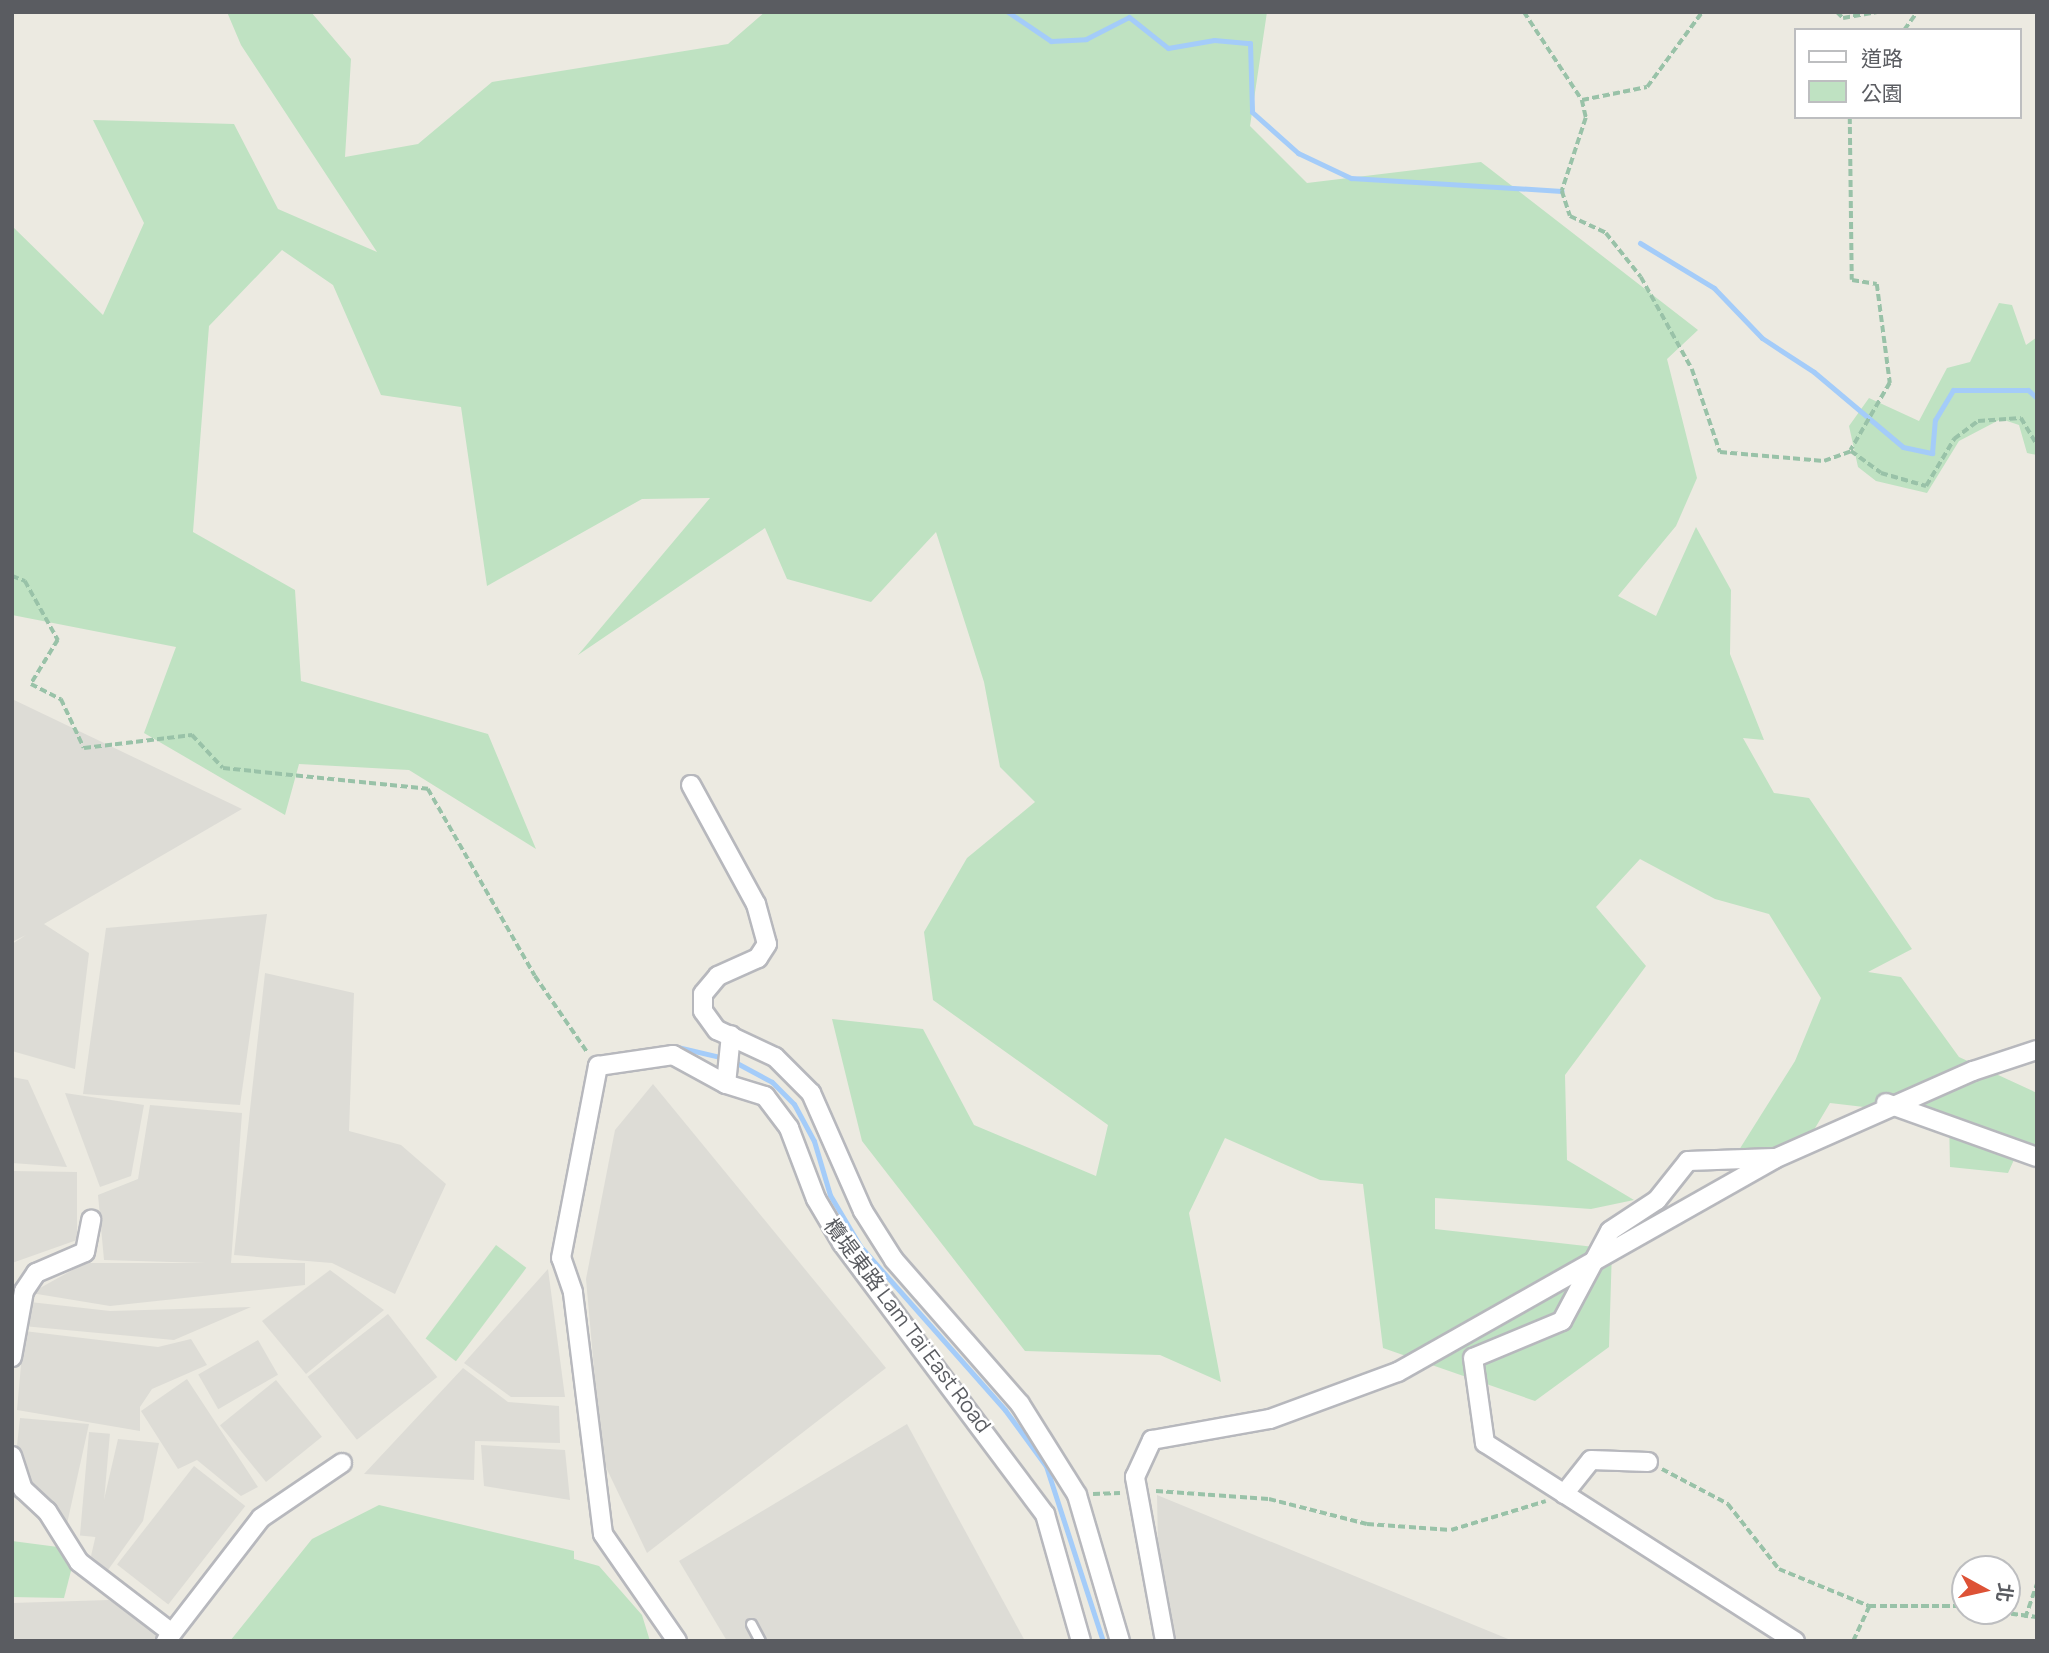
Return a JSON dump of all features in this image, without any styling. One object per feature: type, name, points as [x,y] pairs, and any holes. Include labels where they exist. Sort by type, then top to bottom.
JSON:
[{"type":"street","points":[[691,785],[766,924],[767,944],[758,958],[718,976],[704,994],[703,1011],[730,1040],[775,1057],[811,1093],[863,1211],[894,1260],[1020,1404],[1077,1495],[1120,1641]]},
{"type":"street","points":[[727,1075],[730,1040]]},
{"type":"street","points":[[1165,1641],[1135,1477],[1152,1440],[1270,1419],[1398,1372],[1774,1159],[1973,1071],[2037,1050]]},
{"type":"street","name":"欖堤東路 Lam Tai East Road","points":[[598,1066],[673,1055],[727,1075],[765,1096],[789,1128],[816,1199],[842,1243],[1045,1514],[1082,1641]]},
{"type":"street","points":[[598,1066],[561,1258],[573,1292],[603,1534],[677,1641]]},
{"type":"street","points":[[1795,1641],[1485,1443],[1473,1358],[1562,1321],[1610,1231],[1657,1200],[1688,1161],[1775,1158],[1848,1115],[1885,1103],[2037,1157]]},
{"type":"street","points":[[12,1357],[24,1292],[36,1273],[85,1252],[91,1220]]},
{"type":"street","points":[[12,1456],[23,1489],[47,1511],[79,1562],[169,1637],[261,1518],[342,1463]]},
{"type":"street","points":[[1563,1494],[1591,1460],[1648,1462]]},
{"type":"lane","points":[[751,1624],[760,1641]]},
{"type":"path","points":[[1524,12],[1581,100],[1586,118],[1562,191],[1570,216],[1606,233],[1641,277],[1692,369],[1720,452],[1825,461],[1851,451],[1875,417],[1890,383],[1877,284],[1852,280],[1850,119]]},
{"type":"path","points":[[1581,100],[1647,87],[1702,12]]},
{"type":"path","points":[[1837,12],[1843,18],[1878,12]]},
{"type":"path","points":[[1905,28],[1917,12]]},
{"type":"path","points":[[1851,451],[1881,473],[1926,486],[1954,439],[1979,421],[1999,415],[2021,418],[2037,445]]},
{"type":"path","points":[[12,576],[25,581],[58,640],[31,684],[61,699],[84,748],[192,735],[223,768],[428,789],[535,976],[598,1066]]},
{"type":"path","points":[[1648,1462],[1728,1504],[1779,1569],[1869,1606],[1951,1606]]},
{"type":"path","points":[[1151,1491],[1269,1499],[1367,1524],[1451,1530],[1563,1494]]},
{"type":"path","points":[[1077,1495],[1126,1492]]},
{"type":"path","points":[[2025,1618],[2037,1583]]},
{"type":"path","points":[[1853,1641],[1869,1606]]},
{"type":"path","points":[[2021,1617],[2037,1617]]},
{"type":"shaded area","points":[[12,699],[242,809],[44,924],[89,953],[75,1069],[12,1051],[12,944],[26,935],[12,942]]},
{"type":"shaded area","points":[[267,914],[240,1105],[83,1094],[106,928]]},
{"type":"shaded area","points":[[265,973],[354,993],[349,1131],[401,1145],[446,1184],[395,1294],[332,1263],[234,1255]]},
{"type":"shaded area","points":[[12,1077],[28,1080],[67,1167],[12,1163]]},
{"type":"shaded area","points":[[653,1084],[886,1368],[647,1553],[602,1459],[586,1279],[615,1130]]},
{"type":"shaded area","points":[[65,1093],[144,1105],[131,1176],[100,1187]]},
{"type":"shaded area","points":[[150,1105],[242,1113],[231,1263],[305,1263],[305,1285],[110,1306],[31,1293],[85,1263],[206,1263],[104,1260],[98,1195],[138,1179]]},
{"type":"shaded area","points":[[12,1171],[77,1172],[77,1240],[12,1263]]},
{"type":"shaded area","points":[[548,1269],[565,1397],[511,1397],[464,1363]]},
{"type":"shaded area","points":[[330,1270],[384,1310],[306,1374],[262,1321]]},
{"type":"shaded area","points":[[30,1302],[110,1311],[251,1307],[174,1340],[23,1326]]},
{"type":"shaded area","points":[[388,1314],[437,1377],[357,1440],[308,1377]]},
{"type":"shaded area","points":[[24,1331],[158,1347],[191,1339],[207,1365],[152,1389],[140,1407],[140,1431],[17,1410]]},
{"type":"shaded area","points":[[258,1340],[278,1375],[218,1409],[198,1374]]},
{"type":"shaded area","points":[[463,1368],[508,1402],[559,1406],[560,1443],[475,1441],[474,1480],[364,1474]]},
{"type":"shaded area","points":[[187,1379],[258,1487],[241,1496],[197,1460],[178,1469],[141,1411]]},
{"type":"shaded area","points":[[276,1380],[322,1437],[266,1482],[220,1425]]},
{"type":"shaded area","points":[[20,1418],[89,1424],[65,1533],[12,1492]]},
{"type":"shaded area","points":[[907,1424],[1025,1641],[727,1641],[679,1561]]},
{"type":"shaded area","points":[[89,1432],[110,1434],[101,1537],[80,1536]]},
{"type":"shaded area","points":[[118,1439],[159,1443],[143,1521],[108,1570],[91,1556]]},
{"type":"shaded area","points":[[481,1445],[565,1450],[570,1500],[484,1486]]},
{"type":"shaded area","points":[[194,1466],[245,1506],[168,1605],[117,1565]]},
{"type":"shaded area","points":[[1157,1495],[1513,1641],[1160,1641]]},
{"type":"shaded area","points":[[109,1600],[177,1641],[12,1641],[12,1603]]},
{"type":"green space","points":[[227,12],[311,12],[351,59],[345,157],[418,144],[492,82],[728,44],[765,12],[1267,12],[1250,126],[1307,183],[1481,162],[1698,330],[1667,359],[1697,478],[1676,526],[1618,596],[1656,616],[1696,527],[1731,590],[1730,654],[1764,740],[1743,738],[1774,793],[1809,798],[1912,949],[1868,972],[1901,977],[1959,1057],[2037,1093],[2037,1153],[2018,1151],[2008,1173],[1950,1167],[1949,1117],[1830,1103],[1799,1155],[1739,1150],[1795,1061],[1821,998],[1769,914],[1715,899],[1640,859],[1596,907],[1646,966],[1565,1075],[1567,1160],[1634,1200],[1591,1209],[1435,1198],[1435,1229],[1612,1249],[1609,1347],[1535,1401],[1383,1348],[1363,1184],[1320,1180],[1225,1138],[1189,1213],[1221,1382],[1160,1355],[1025,1351],[862,1141],[832,1019],[923,1029],[974,1125],[1096,1176],[1108,1125],[933,1000],[924,932],[967,858],[1035,802],[1000,767],[984,682],[936,532],[871,602],[787,579],[765,528],[578,655],[710,498],[642,499],[487,586],[461,407],[381,395],[333,285],[282,250],[209,326],[193,532],[295,590],[301,681],[488,734],[536,849],[409,770],[299,764],[285,815],[144,733],[176,647],[12,615],[12,226],[103,315],[144,223],[93,120],[234,124],[278,209],[377,252],[241,45]]},
{"type":"green space","points":[[1999,303],[2012,305],[2026,345],[2037,337],[2037,455],[2027,453],[2019,425],[2001,419],[1959,441],[1927,493],[1876,481],[1858,467],[1849,426],[1869,398],[1919,421],[1947,368],[1970,362]]},
{"type":"green space","points":[[496,1245],[526,1268],[456,1361],[426,1338]]},
{"type":"green space","points":[[379,1505],[574,1551],[574,1559],[599,1566],[642,1615],[650,1641],[230,1641],[312,1539]]},
{"type":"green space","points":[[12,1541],[58,1547],[72,1567],[64,1598],[12,1597]]},
{"type":"waterway","points":[[1008,12],[1051,41],[1086,39],[1129,17],[1168,48],[1214,40],[1250,43],[1252,112],[1298,153],[1351,178],[1562,191]]},
{"type":"waterway","points":[[1640,243],[1714,288],[1762,338],[1814,372],[1903,447],[1932,453],[1935,420],[1953,390],[2028,390],[2037,398]]},
{"type":"waterway","points":[[673,1046],[724,1058]]},
{"type":"waterway","points":[[733,1061],[772,1082],[794,1104],[814,1141],[830,1195],[860,1246],[1005,1410],[1046,1466],[1103,1641]]}]
